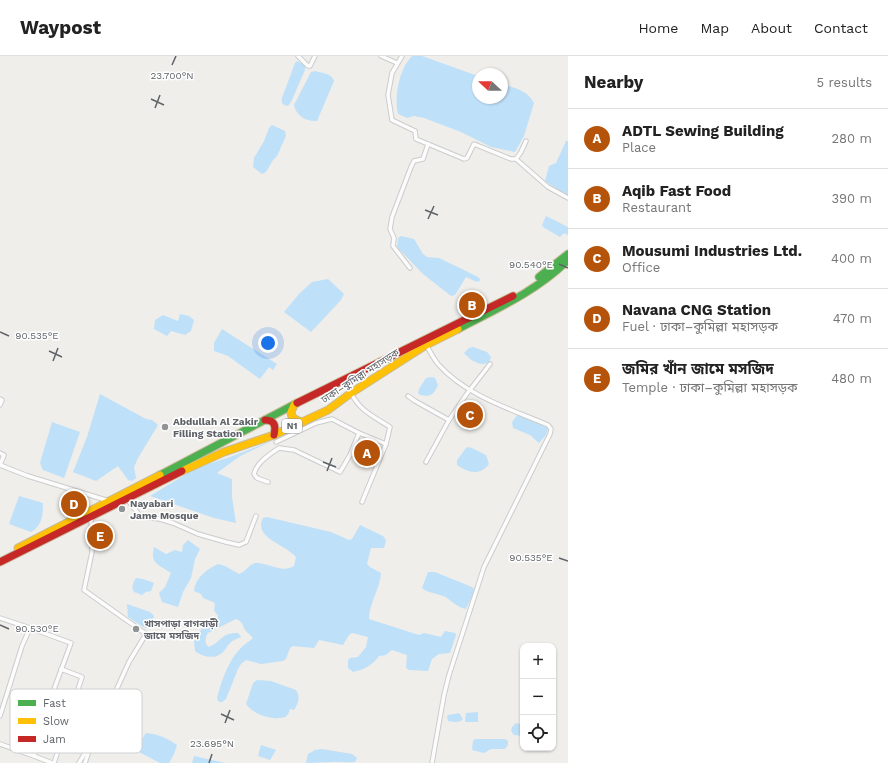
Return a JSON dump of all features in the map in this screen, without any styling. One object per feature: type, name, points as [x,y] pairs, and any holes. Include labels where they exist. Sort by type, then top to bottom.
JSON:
[{"type":"highway","name":"ঢাকা–কুমিল্লা মহাসড়ক","points":[[0,557],[330,386],[519,293],[568,254]]},
{"type":"highway","name":"ঢাকা–কুমিল্লা মহাসড়ক","points":[[0,562],[174,475],[224,452],[275,438],[328,410],[351,393],[426,345],[522,296],[568,260]]},
{"type":"highway","points":[[294,405],[291,412],[292,417],[303,422]]},
{"type":"highway","points":[[265,420],[270,420],[275,424],[275,438]]},
{"type":"street","points":[[298,56],[308,66],[310,66],[315,56]]},
{"type":"street","points":[[381,56],[398,64]]},
{"type":"street","points":[[402,56],[392,73],[388,95],[392,120],[415,131],[416,139],[464,159],[467,158],[474,144],[511,159],[516,159],[548,187],[568,198]]},
{"type":"street","points":[[516,159],[526,141]]},
{"type":"street","points":[[410,268],[393,246],[394,238],[390,228],[390,223],[411,167],[414,161],[423,159],[428,144]]},
{"type":"street","points":[[426,345],[437,363],[452,377],[471,390],[498,405],[548,425],[551,429],[550,434],[500,537],[484,567],[449,676],[444,695],[432,763]]},
{"type":"street","points":[[426,462],[449,420],[490,364]]},
{"type":"street","points":[[351,393],[356,403],[361,408],[390,427],[386,444],[362,502]]},
{"type":"street","points":[[408,396],[415,402],[449,420]]},
{"type":"street","points":[[0,399],[2,400],[0,405]]},
{"type":"street","points":[[275,438],[316,423],[332,419],[359,433],[386,444]]},
{"type":"street","points":[[268,482],[257,478],[254,474],[260,463],[279,448],[294,450],[340,472],[359,433]]},
{"type":"street","points":[[0,453],[4,455],[0,465],[28,476],[110,501]]},
{"type":"street","points":[[128,498],[141,517],[160,519],[198,534],[239,544],[246,542],[256,516]]},
{"type":"street","points":[[91,517],[92,552],[84,590],[146,634],[129,662],[117,689]]},
{"type":"street","points":[[0,618],[71,643],[54,689]]},
{"type":"street","points":[[0,716],[22,646],[30,628]]},
{"type":"street","points":[[61,669],[82,677],[78,689]]},
{"type":"street","points":[[0,744],[10,748]]},
{"type":"street","points":[[26,753],[53,763],[56,753]]},
{"type":"street","points":[[79,763],[85,753]]},
{"type":"street","points":[[85,763],[88,753]]},
{"type":"water","points":[[412,56],[422,56],[472,74],[472,104],[508,104],[508,86],[528,95],[534,103],[524,136],[515,152],[491,147],[461,132],[424,118],[414,116],[407,118],[398,114],[397,92],[401,76]]},
{"type":"water","points":[[297,61],[305,65],[305,70],[291,102],[288,106],[286,106],[282,104],[282,98]]},
{"type":"water","points":[[315,71],[331,76],[334,81],[317,121],[313,121],[302,118],[295,109],[294,105],[311,72]]},
{"type":"water","points":[[272,125],[285,131],[286,136],[277,156],[266,172],[262,174],[253,167],[254,158]]},
{"type":"water","points":[[566,141],[568,141],[568,196],[545,181],[549,166],[556,163]]},
{"type":"water","points":[[546,216],[568,227],[568,235],[564,233],[560,237],[543,227],[542,225]]},
{"type":"water","points":[[401,236],[414,239],[423,254],[427,257],[439,258],[478,277],[481,280],[477,282],[466,277],[455,295],[451,296],[423,274],[397,247],[398,238]]},
{"type":"water","points":[[328,279],[344,294],[341,300],[311,332],[284,312],[299,294],[312,282]]},
{"type":"water","points":[[180,314],[189,316],[194,320],[191,331],[185,335],[171,331],[167,336],[154,329],[155,320],[163,315],[178,321]]},
{"type":"water","points":[[222,329],[277,364],[273,370],[269,367],[260,379],[228,356],[214,351],[214,343]]},
{"type":"water","points":[[473,347],[487,352],[491,357],[489,362],[480,364],[470,359],[464,353],[469,348]]},
{"type":"water","points":[[426,378],[435,378],[438,385],[435,391],[427,396],[420,395],[418,393],[419,389]]},
{"type":"water","points":[[100,394],[146,419],[152,420],[158,425],[138,458],[134,467],[136,478],[132,481],[128,480],[118,466],[96,481],[73,472],[87,437]]},
{"type":"water","points":[[518,414],[548,428],[546,435],[539,443],[530,435],[513,428],[512,422]]},
{"type":"water","points":[[52,422],[80,432],[64,478],[43,470],[40,463]]},
{"type":"water","points":[[274,440],[240,456],[217,473],[232,479],[232,497],[236,523],[214,518],[150,496],[196,468]]},
{"type":"water","points":[[468,447],[486,455],[489,464],[485,468],[478,472],[474,472],[465,470],[457,465],[457,460]]},
{"type":"water","points":[[19,496],[43,503],[43,512],[40,523],[35,530],[31,532],[9,524]]},
{"type":"water","points":[[267,517],[331,532],[349,540],[352,539],[360,525],[383,536],[386,540],[384,548],[371,548],[367,564],[381,573],[379,585],[369,613],[369,619],[419,635],[424,633],[441,637],[445,631],[455,633],[456,635],[450,653],[439,654],[432,659],[428,671],[409,670],[406,668],[407,655],[392,650],[386,655],[379,656],[368,667],[353,672],[348,668],[348,660],[350,658],[358,657],[366,647],[368,637],[352,633],[343,645],[319,640],[314,648],[293,646],[290,648],[286,659],[283,661],[261,664],[246,660],[238,669],[226,699],[219,702],[217,699],[218,693],[229,665],[244,645],[253,638],[245,630],[241,622],[236,619],[208,633],[206,644],[209,647],[228,634],[238,633],[240,635],[241,637],[231,642],[221,654],[210,657],[203,656],[195,651],[194,641],[206,622],[216,621],[218,616],[214,610],[215,604],[203,598],[201,594],[194,591],[195,586],[202,574],[218,564],[225,566],[239,574],[255,563],[285,569],[294,566],[296,557],[291,552],[266,536],[262,531],[261,525],[263,518]]},
{"type":"water","points":[[188,540],[200,549],[195,559],[191,578],[183,592],[178,607],[162,602],[159,593],[165,587],[171,573],[156,563],[153,553],[154,547],[166,554],[175,550],[182,552],[183,545]]},
{"type":"water","points":[[428,572],[435,572],[472,587],[475,590],[466,609],[459,607],[446,597],[422,588]]},
{"type":"water","points":[[136,578],[154,583],[151,591],[142,595],[134,592],[133,585]]},
{"type":"water","points":[[127,604],[150,612],[154,616],[151,623],[146,628],[128,617]]},
{"type":"water","points":[[257,680],[271,681],[296,690],[298,693],[298,700],[294,710],[290,709],[288,715],[285,717],[275,718],[258,714],[249,708],[246,704],[253,683]]},
{"type":"water","points":[[478,712],[478,722],[465,721],[466,713]]},
{"type":"water","points":[[459,713],[463,719],[462,720],[456,722],[448,721],[448,715]]},
{"type":"water","points":[[516,723],[520,724],[520,736],[514,735],[511,731],[512,727]]},
{"type":"water","points":[[146,733],[154,734],[170,740],[177,745],[169,763],[160,763],[141,753],[142,739]]},
{"type":"water","points":[[475,739],[505,739],[508,741],[508,745],[505,749],[491,749],[484,753],[472,750],[473,741]]},
{"type":"water","points":[[261,745],[276,750],[270,760],[258,756]]},
{"type":"water","points":[[322,749],[352,754],[357,758],[355,762],[306,763],[308,754],[315,750]]},
{"type":"water","points":[[194,756],[225,763],[192,763]]},
{"type":"traffic: fast","points":[[539,277],[568,254]]},
{"type":"traffic: fast","points":[[458,329],[516,299],[543,281],[568,260]]},
{"type":"traffic: fast","points":[[160,475],[297,403]]},
{"type":"traffic: slow","points":[[182,471],[224,452],[274,435],[328,410],[351,393],[426,345],[458,329]]},
{"type":"traffic: slow","points":[[294,405],[291,412],[292,417],[303,422]]},
{"type":"traffic: slow","points":[[18,548],[160,475]]},
{"type":"traffic: jam","points":[[297,403],[513,296]]},
{"type":"traffic: jam","points":[[265,420],[273,422],[275,429],[274,435]]},
{"type":"traffic: jam","points":[[0,562],[182,471]]},
{"type":"place","name":"Aqib Fast Food","points":[[472,305]]},
{"type":"place","name":"Mousumi Industries Ltd.","points":[[470,415]]},
{"type":"place","name":"Abdullah Al Zakir Filling Station","points":[[165,427]]},
{"type":"place","name":"ADTL Sewing Building","points":[[367,453]]},
{"type":"place","name":"Navana CNG Station","points":[[74,504]]},
{"type":"place","name":"Nayabari Jame Mosque","points":[[122,509]]},
{"type":"place","name":"জমির খাঁন জামে মসজিদ","points":[[100,536]]},
{"type":"place","name":"খাসপাড়া বাগবাড়ী জামে মসজিদ","points":[[136,629]]}]
